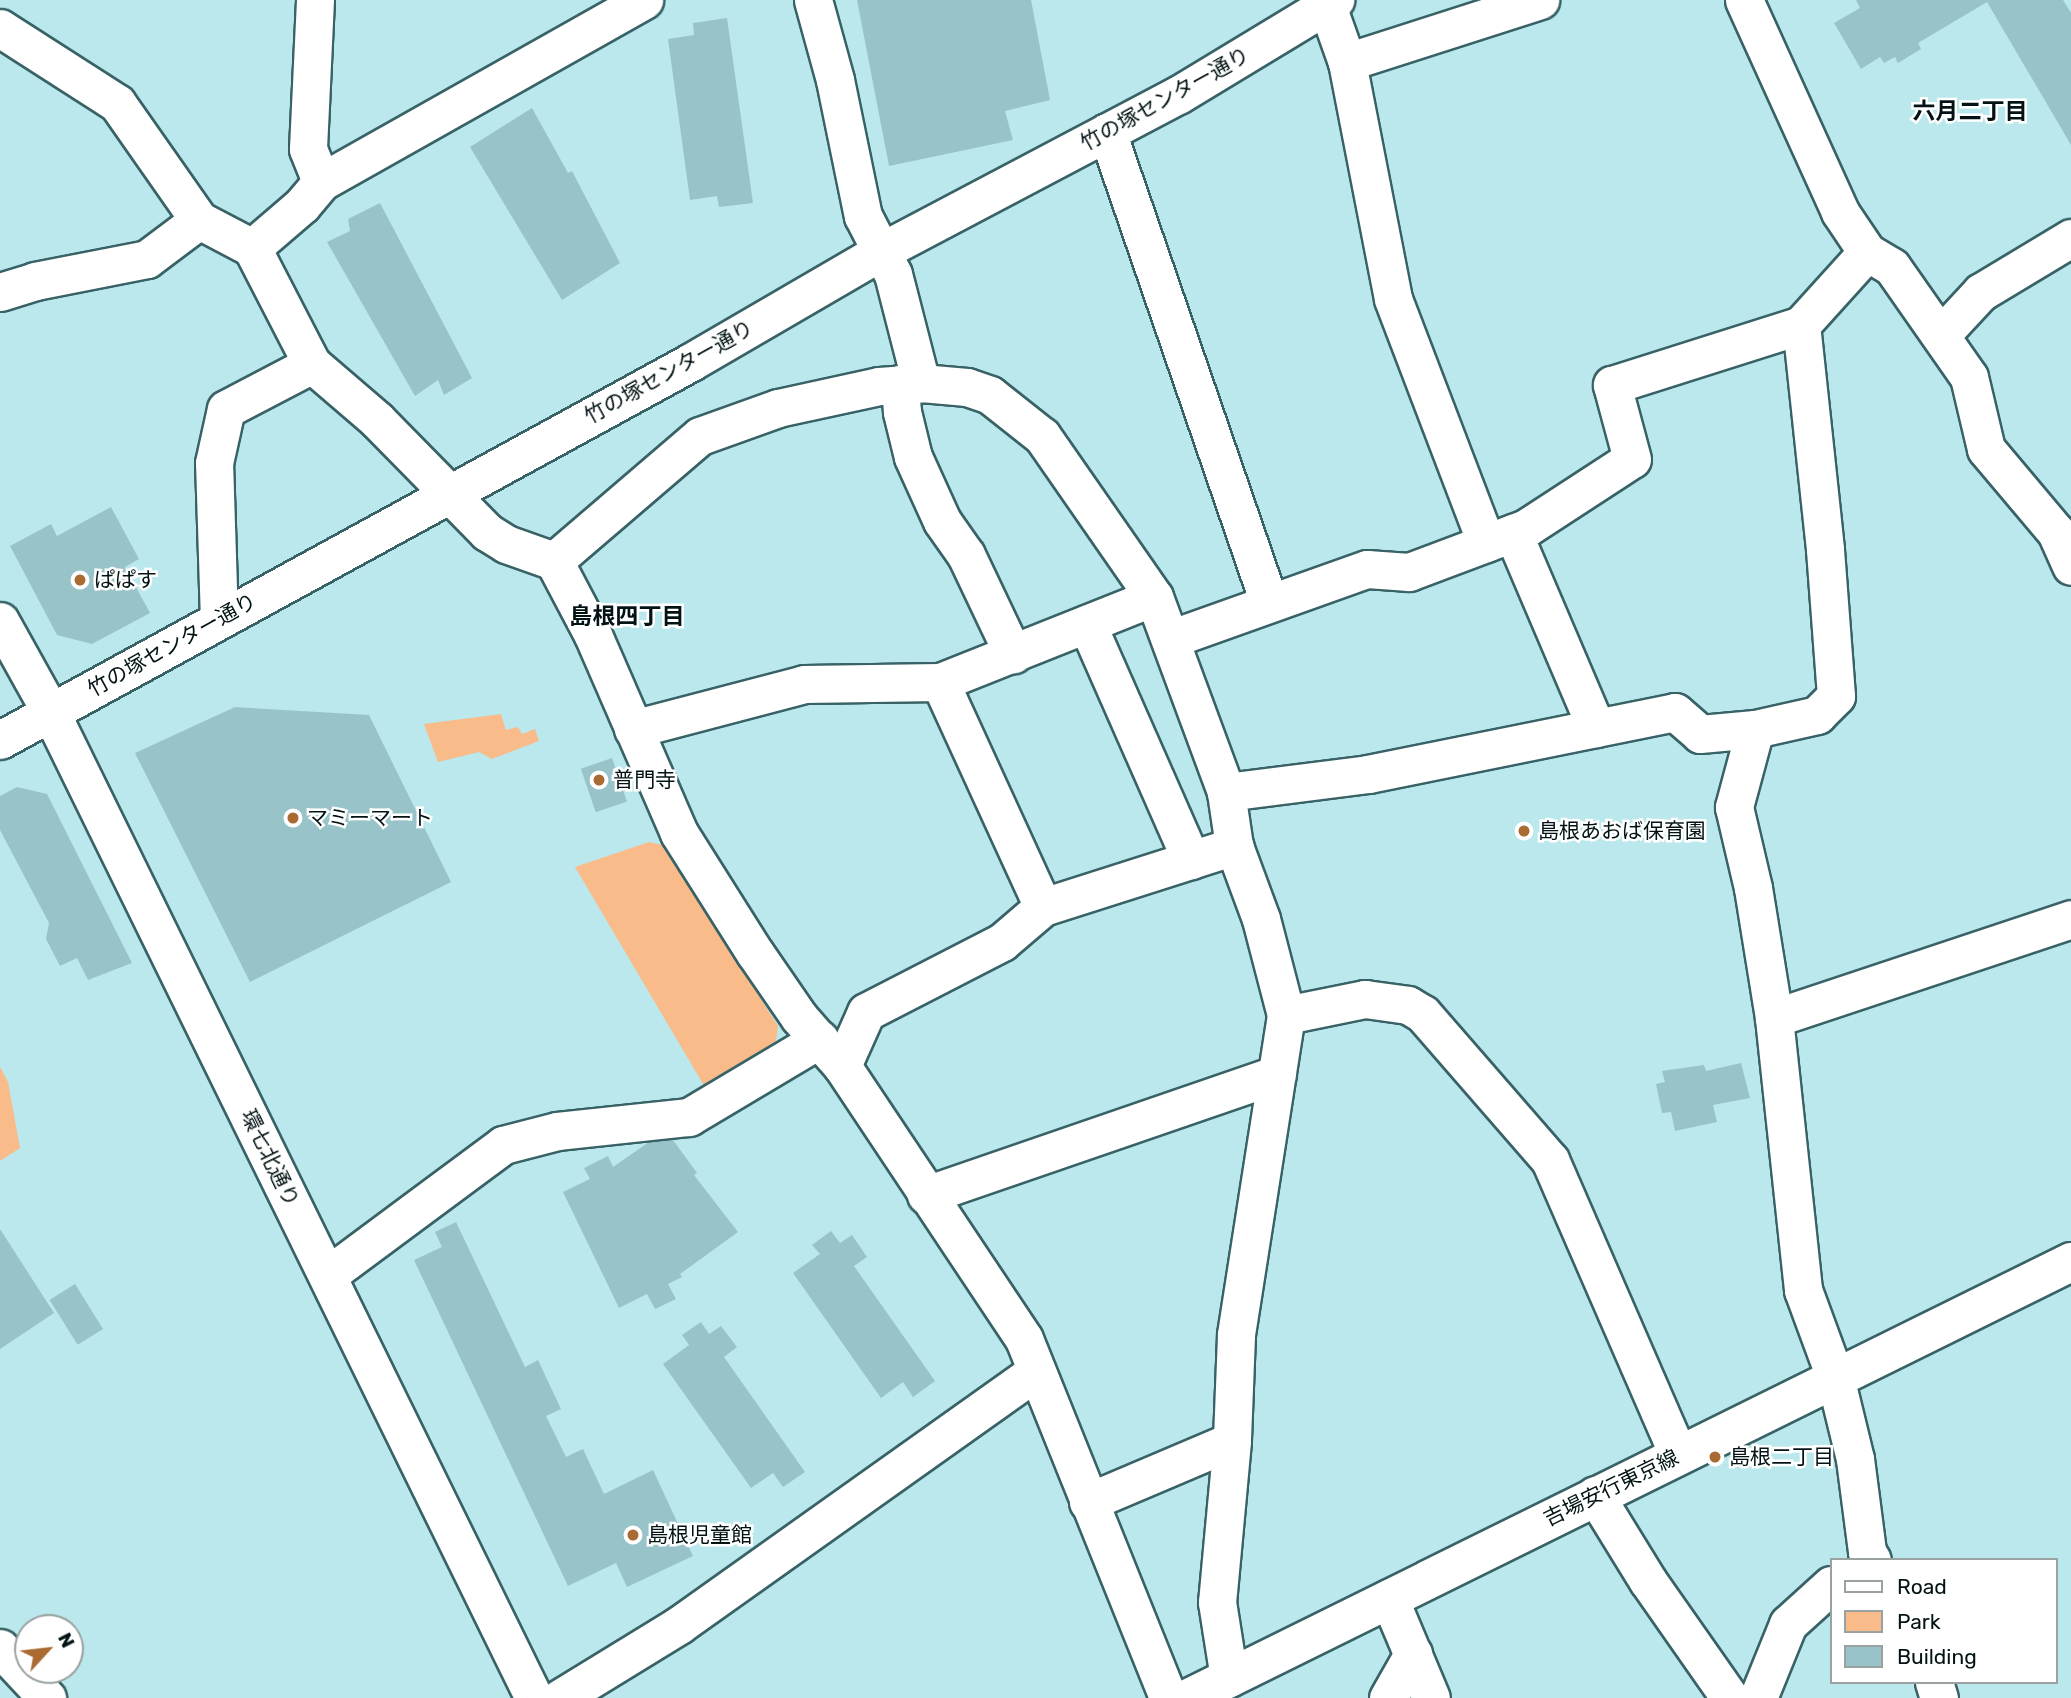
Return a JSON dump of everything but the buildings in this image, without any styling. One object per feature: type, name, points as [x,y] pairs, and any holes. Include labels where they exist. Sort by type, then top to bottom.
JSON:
[{"type":"main road","name":"吉場安行東京線","points":[[1189,1698],[2071,1262]]},
{"type":"street","points":[[315,0],[308,149],[321,182]]},
{"type":"street","points":[[253,248],[302,205],[321,182],[644,0]]},
{"type":"street","points":[[813,0],[835,80],[863,216],[893,274],[910,383],[902,412],[913,457],[942,521],[966,555],[1013,654]]},
{"type":"street","points":[[1347,62],[1540,0]]},
{"type":"street","points":[[1744,0],[1840,212],[1867,252],[1892,267],[1969,377],[1986,449],[2049,523],[2071,566]]},
{"type":"street","points":[[1329,2],[1347,62],[1393,299],[1500,538],[1596,728]]},
{"type":"street","name":"竹の塚センター通り","points":[[0,740],[447,493],[691,362],[880,252],[1178,95],[1329,2]]},
{"type":"street","points":[[0,28],[117,103],[199,220],[253,248],[312,364],[377,421],[487,532],[506,544],[554,561],[593,635],[679,833],[792,1006],[831,1053],[1024,1339],[1168,1698]]},
{"type":"street","points":[[1107,132],[1269,603]]},
{"type":"street","points":[[0,292],[35,281],[147,259],[199,220]]},
{"type":"street","points":[[1941,335],[1981,292],[2071,238]]},
{"type":"street","points":[[1170,639],[1367,569],[1409,572],[1525,528],[1632,459],[1612,385],[1801,325],[1867,252]]},
{"type":"street","points":[[1226,792],[1368,774],[1675,712],[1700,734],[1755,729],[1817,715],[1836,696],[1825,549],[1801,325]]},
{"type":"street","points":[[219,620],[214,463],[226,409],[312,364]]},
{"type":"street","points":[[554,561],[700,436],[778,408],[910,383],[967,387],[990,395],[1042,436],[1154,597],[1226,792],[1234,846],[1261,919],[1286,1015],[1236,1335],[1232,1441],[1217,1602],[1229,1678]]},
{"type":"street","points":[[633,729],[803,684],[940,682],[1154,597]]},
{"type":"street","name":"環七北通り","points":[[0,621],[50,711],[534,1698]]},
{"type":"street","points":[[1087,624],[1191,860]]},
{"type":"street","points":[[940,682],[1043,907]]},
{"type":"street","points":[[1755,729],[1734,807],[1753,888],[1774,1018],[1803,1290],[1835,1377],[1855,1459],[1866,1557]]},
{"type":"street","points":[[328,1275],[503,1145],[558,1131],[689,1117],[831,1053],[866,1012],[1002,942],[1043,907],[1234,846]]},
{"type":"street","points":[[1774,1018],[2071,919]]},
{"type":"street","points":[[1286,1015],[1364,999],[1408,1005],[1423,1014],[1550,1160],[1678,1454]]},
{"type":"street","points":[[926,1195],[1277,1074]]},
{"type":"street","points":[[560,1698],[679,1625],[1035,1372]]},
{"type":"street","points":[[1088,1502],[1232,1441]]},
{"type":"street","points":[[1595,1495],[1648,1581],[1730,1698]]},
{"type":"street","points":[[1758,1698],[1788,1625],[1829,1587]]},
{"type":"street","points":[[1389,1598],[1431,1698]]},
{"type":"street","points":[[0,1648],[47,1698]]},
{"type":"street","points":[[1388,1698],[1413,1654]]},
{"type":"green space","points":[[501,714],[506,730],[518,727],[522,734],[535,729],[539,741],[492,759],[479,752],[438,762],[424,724]]},
{"type":"green space","points":[[649,842],[663,845],[778,1026],[776,1041],[706,1089],[575,867]]},
{"type":"green space","points":[[0,1067],[8,1082],[20,1148],[0,1161]]},
{"type":"place","name":"ぱぱす","points":[[80,580]]},
{"type":"place","name":"普門寺","points":[[599,780]]},
{"type":"place","name":"マミーマート","points":[[293,818]]},
{"type":"place","name":"島根あおば保育園","points":[[1524,831]]},
{"type":"place","name":"島根二丁目","points":[[1715,1457]]},
{"type":"place","name":"島根児童館","points":[[633,1535]]},
{"type":"district","name":"六月二丁目","points":[[1970,111]]},
{"type":"district","name":"島根四丁目","points":[[627,616]]}]
